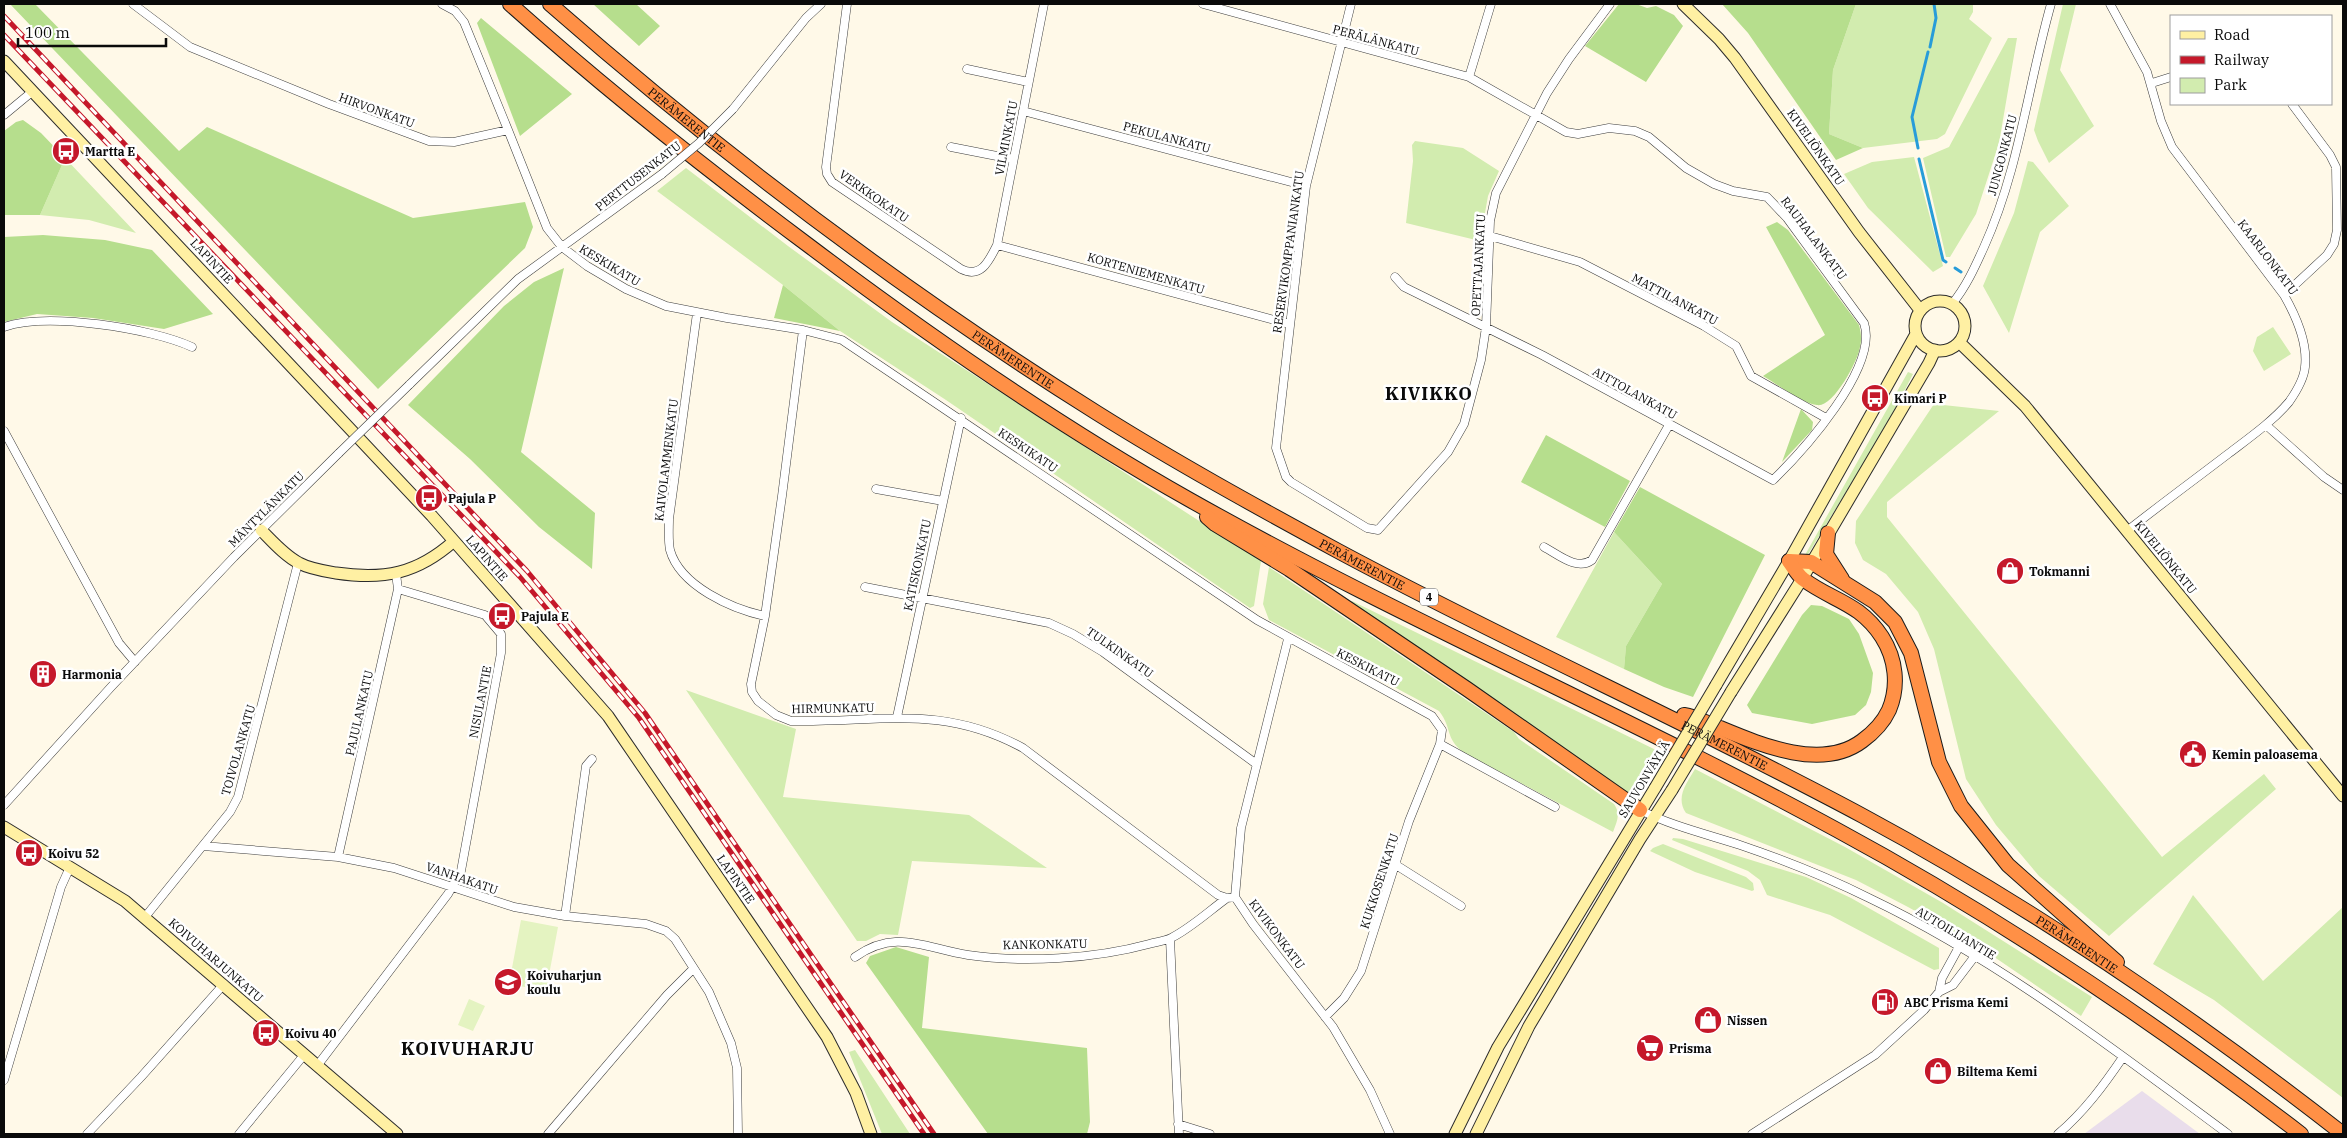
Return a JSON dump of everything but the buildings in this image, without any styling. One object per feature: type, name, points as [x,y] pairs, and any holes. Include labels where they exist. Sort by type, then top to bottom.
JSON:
[{"type":"highway","name":"PERÄMERENTIE","points":[[510,4],[610,91],[709,171],[881,300],[1029,400],[1190,500],[1382,603],[1838,830],[1934,885],[2099,988],[2207,1063],[2301,1134]]},
{"type":"highway","name":"PERÄMERENTIE","points":[[550,4],[727,153],[837,236],[996,348],[1100,415],[1339,551],[1517,643],[1656,710],[1861,815],[1925,850],[2011,901],[2136,982],[2226,1046],[2343,1134]]},
{"type":"highway","points":[[1190,500],[1215,524],[1289,569],[1459,683],[1640,810]]},
{"type":"highway","points":[[1828,533],[1826,554],[1843,582]]},
{"type":"highway","points":[[1656,710],[1692,716],[1772,746],[1808,755],[1826,755],[1844,750],[1870,735],[1880,725],[1893,700],[1895,674],[1888,650],[1881,636],[1858,610],[1802,578],[1789,561]]},
{"type":"highway","points":[[1789,561],[1811,562],[1843,582],[1881,608],[1902,632],[1911,653],[1939,762],[1967,815],[2008,866],[2108,952],[2136,982]]},
{"type":"main road","name":"KIVELIÖNKATU","points":[[1683,4],[1719,39],[1735,58],[1859,232],[1920,310]]},
{"type":"main road","name":"LAPINTIE","points":[[4,61],[189,255],[454,541],[608,716],[827,1036],[856,1093],[871,1134]]},
{"type":"main road","points":[[1942,301],[1952,304],[1962,314],[1964,321],[1963,336],[1959,342],[1948,350],[1935,350],[1926,347],[1916,334],[1916,319],[1920,310],[1932,302],[1942,301]]},
{"type":"main road","name":"SAUVONVÄYLÄ","points":[[1455,1134],[1498,1047],[1655,788],[1789,561],[1916,334]]},
{"type":"main road","name":"KIVELIÖNKATU","points":[[1959,342],[2025,406],[2343,796]]},
{"type":"main road","points":[[1476,1134],[1529,1026],[1654,817],[1802,578],[1935,350]]},
{"type":"main road","points":[[261,530],[298,563],[325,571],[358,576],[396,574],[427,561],[454,541]]},
{"type":"main road","name":"KOIVUHARJUNKATU","points":[[4,827],[125,901],[397,1134]]},
{"type":"street","name":"HIRVONKATU","points":[[133,4],[190,47],[330,104],[429,141],[454,142],[508,130]]},
{"type":"street","points":[[442,4],[455,10],[464,22],[544,223],[562,247]]},
{"type":"street","name":"PERTTUSENKATU","points":[[562,247],[662,174],[699,143],[733,109],[806,18],[821,4]]},
{"type":"street","name":"VERKKOKATU","points":[[847,4],[826,167],[828,176],[832,182],[960,269],[971,273],[979,271]]},
{"type":"street","name":"VILMINKATU","points":[[979,271],[989,262],[997,245],[1012,159],[1044,4]]},
{"type":"street","name":"PERÄLÄNKATU","points":[[1204,4],[1469,77],[1536,115]]},
{"type":"street","name":"RESERVIKOMPPANIANKATU","points":[[1351,4],[1306,186],[1276,448],[1286,476],[1291,482],[1367,528],[1378,530],[1382,528]]},
{"type":"street","points":[[1469,77],[1491,4]]},
{"type":"street","name":"OPETTAJANKATU","points":[[1382,528],[1458,438],[1470,405],[1486,327],[1490,236],[1496,193],[1546,93],[1610,4]]},
{"type":"street","name":"JUNGONKATU","points":[[1952,304],[1971,276],[2003,200],[2013,167],[2051,4]]},
{"type":"street","name":"KAARLONKATU","points":[[2110,4],[2152,83],[2166,135],[2180,159],[2284,295],[2294,311],[2301,331],[2305,354],[2305,368],[2301,383],[2289,401],[2266,425],[2127,531]]},
{"type":"street","points":[[967,69],[1028,82]]},
{"type":"street","points":[[2152,83],[2170,77]]},
{"type":"street","points":[[4,115],[33,92]]},
{"type":"street","points":[[2284,295],[2327,255],[2334,244],[2337,230],[2336,167],[2330,155],[2293,105]]},
{"type":"street","name":"PEKULANKATU","points":[[1022,110],[1306,186]]},
{"type":"street","name":"RAUHALANKATU","points":[[1536,115],[1558,129],[1571,134],[1609,128],[1641,133],[1686,168],[1714,184],[1769,198],[1787,218],[1858,316],[1867,333],[1866,346],[1861,360],[1842,396],[1806,447],[1773,480]]},
{"type":"street","points":[[951,147],[1012,159]]},
{"type":"street","name":"MATTILANKATU","points":[[1490,236],[1580,262],[1704,326],[1736,346],[1751,376],[1826,418]]},
{"type":"street","name":"KORTENIEMENKATU","points":[[997,245],[1289,324]]},
{"type":"street","name":"KESKIKATU","points":[[562,247],[626,289],[666,306],[697,313],[802,330],[842,340],[961,418],[1257,620],[1288,639],[1429,714],[1442,730],[1440,744]]},
{"type":"street","name":"MÄNTYLÄNKATU","points":[[4,806],[135,662],[261,530],[518,279],[562,247]]},
{"type":"street","name":"AITTOLANKATU","points":[[1395,277],[1404,287],[1547,358],[1773,480]]},
{"type":"street","name":"KAIVOLAMMENKATU","points":[[697,313],[669,519],[671,551],[690,579],[699,587],[732,606],[765,616]]},
{"type":"street","points":[[4,327],[12,324],[41,322],[120,327],[157,333],[192,347]]},
{"type":"street","name":"HIRMUNKATU","points":[[802,330],[765,616],[751,688],[758,701],[770,711],[791,721],[897,717],[933,718],[968,725],[1014,744],[1218,895],[1227,898]]},
{"type":"street","name":"KATISKONKATU","points":[[897,717],[961,418]]},
{"type":"street","points":[[1544,547],[1579,565],[1586,564],[1592,560],[1669,425]]},
{"type":"street","points":[[2266,425],[2324,477],[2343,490]]},
{"type":"street","points":[[4,431],[119,643],[135,662]]},
{"type":"street","points":[[876,488],[943,501]]},
{"type":"street","name":"TOIVOLANKATU","points":[[145,917],[230,812],[241,790],[298,563]]},
{"type":"street","name":"PAJULANKATU","points":[[338,857],[398,589],[396,574]]},
{"type":"street","name":"TULKINKATU","points":[[865,587],[1048,623],[1073,634],[1103,652],[1255,764]]},
{"type":"street","name":"NISULANTIE","points":[[317,1066],[453,886],[461,871],[501,653],[501,634],[485,615],[398,589]]},
{"type":"street","name":"KIVIKONKATU","points":[[1288,639],[1255,764],[1238,846],[1235,897],[1326,1017],[1370,1090],[1390,1134]]},
{"type":"street","points":[[1440,744],[1556,807]]},
{"type":"street","name":"KUKKOSENKATU","points":[[1326,1017],[1344,998],[1361,971],[1410,822],[1440,744]]},
{"type":"street","points":[[565,916],[586,766],[592,759]]},
{"type":"street","name":"AUTOILIJANTIE","points":[[1640,810],[1654,817],[1786,861],[1832,880],[1916,922],[1975,956],[2069,1018],[2228,1134]]},
{"type":"street","name":"VANHAKATU","points":[[203,846],[338,857],[394,868],[453,886],[508,906],[565,916],[646,924],[660,928],[672,936],[714,1003],[735,1056],[737,1068],[738,1134]]},
{"type":"street","points":[[1396,865],[1461,906]]},
{"type":"street","points":[[4,1080],[61,887],[70,867]]},
{"type":"street","points":[[1227,898],[1235,897]]},
{"type":"street","name":"KANKONKATU","points":[[855,957],[873,946],[889,942],[921,944],[968,955],[1034,958],[1113,952],[1170,938],[1227,898]]},
{"type":"street","points":[[1170,938],[1179,1134]]},
{"type":"street","points":[[1939,992],[1942,978],[1959,947]]},
{"type":"street","points":[[1752,1134],[1875,1055],[1924,1010],[1939,992],[1953,986],[1975,956]]},
{"type":"street","points":[[548,1134],[667,995],[693,969]]},
{"type":"street","points":[[87,1134],[224,984]]},
{"type":"street","points":[[239,1134],[304,1055]]},
{"type":"street","points":[[2058,1134],[2101,1089],[2123,1057]]},
{"type":"street","points":[[1178,1124],[1210,1134]]},
{"type":"shaded area","points":[[2142,1091],[2200,1134],[2084,1134]]},
{"type":"green space","points":[[10,4],[35,4],[179,151],[207,127],[413,218],[525,202],[533,227],[525,248],[378,389]]},
{"type":"green space","points":[[593,4],[636,4],[660,26],[639,46]]},
{"type":"green space","points":[[1619,4],[1636,4],[1647,8],[1656,6],[1674,15],[1683,26],[1646,82],[1585,46]]},
{"type":"green space","points":[[1722,4],[1856,4],[1833,70],[1829,134],[1863,148],[1836,160],[1748,33]]},
{"type":"green space","points":[[1856,4],[1973,4],[1973,12],[1969,19],[1992,38],[1945,134],[1937,139],[1863,148],[1829,134],[1833,70]]},
{"type":"green space","points":[[2063,4],[2076,4],[2060,70],[2094,126],[2049,163],[2034,130]]},
{"type":"green space","points":[[481,18],[572,94],[520,136],[477,23]]},
{"type":"green space","points":[[2008,38],[2017,38],[1999,143],[1976,214],[1950,257],[1946,257],[1923,158],[1949,147]]},
{"type":"green space","points":[[23,120],[41,133],[65,158],[40,215],[4,215],[4,131],[16,122]]},
{"type":"green space","points":[[1415,141],[1463,148],[1499,171],[1488,196],[1480,241],[1406,223],[1413,161],[1412,145]]},
{"type":"green space","points":[[1914,157],[1943,266],[1933,272],[1868,208],[1844,174],[1872,162]]},
{"type":"green space","points":[[65,158],[136,233],[89,220],[40,215]]},
{"type":"green space","points":[[2028,161],[2033,162],[2069,206],[2040,232],[2009,333],[1983,286],[2014,213]]},
{"type":"green space","points":[[686,168],[892,322],[1261,561],[1254,606],[1250,608],[946,400],[840,331],[783,285],[657,191]]},
{"type":"green space","points":[[1777,222],[1788,230],[1859,325],[1861,341],[1855,362],[1837,392],[1823,404],[1817,405],[1804,401],[1763,376],[1825,335],[1766,227]]},
{"type":"green space","points":[[43,235],[105,240],[152,250],[213,314],[164,329],[93,318],[37,314],[4,322],[4,237]]},
{"type":"green space","points":[[564,268],[521,452],[595,513],[592,569],[539,527],[470,459],[408,405],[504,306],[534,282]]},
{"type":"green space","points":[[783,285],[840,331],[774,318]]},
{"type":"green space","points":[[2273,327],[2291,354],[2264,371],[2253,351],[2257,337]]},
{"type":"green space","points":[[1908,372],[1913,374],[1888,423],[1807,556],[1805,555]]},
{"type":"green space","points":[[1934,404],[1999,411],[1887,502],[1887,517],[2162,857],[2264,774],[2276,789],[2109,936],[2039,876],[1996,825],[1966,779],[1934,649],[1918,612],[1886,574],[1863,560],[1855,543],[1856,521]]},
{"type":"green space","points":[[1801,409],[1813,422],[1812,430],[1782,462]]},
{"type":"green space","points":[[1546,435],[1630,481],[1605,527],[1521,482]]},
{"type":"green space","points":[[1640,487],[1765,555],[1693,697],[1664,687],[1624,669],[1626,646],[1662,584],[1614,532]]},
{"type":"green space","points":[[1614,532],[1662,584],[1626,646],[1624,669],[1556,637]]},
{"type":"green space","points":[[1269,567],[1514,732],[1519,739],[1614,804],[1618,814],[1613,832],[1464,753],[1451,737],[1439,711],[1269,620],[1263,604]]},
{"type":"green space","points":[[1352,601],[1660,752],[1642,783],[1628,794],[1525,721],[1350,604]]},
{"type":"green space","points":[[1811,605],[1822,606],[1849,619],[1859,634],[1873,673],[1871,692],[1866,705],[1855,715],[1812,724],[1752,713],[1747,705],[1802,615]]},
{"type":"green space","points":[[686,690],[796,729],[783,797],[969,815],[1047,868],[912,861],[898,935],[880,934],[866,941],[857,941]]},
{"type":"green space","points":[[1695,769],[1845,847],[1943,903],[2092,997],[2081,1016],[1978,946],[1856,880],[1686,813],[1682,801],[1683,790]]},
{"type":"green space","points":[[1673,838],[1683,839],[1806,877],[1851,898],[1939,948],[1939,969],[1934,970],[1830,915],[1767,895],[1760,880],[1748,871],[1672,840]]},
{"type":"green space","points":[[1663,844],[1746,877],[1753,883],[1754,890],[1752,891],[1695,872],[1650,851]]},
{"type":"green space","points":[[2193,895],[2263,981],[2343,907],[2343,1098],[2214,1000],[2153,964]]},
{"type":"green space","points":[[521,920],[558,927],[546,991],[509,984]]},
{"type":"green space","points":[[896,947],[929,957],[922,1028],[1087,1048],[1090,1122],[1087,1134],[988,1134],[866,963],[870,956]]},
{"type":"green space","points":[[469,999],[485,1006],[473,1031],[458,1025]]},
{"type":"green space","points":[[855,1050],[910,1134],[882,1134],[849,1052]]},
{"type":"waterway","points":[[1930,47],[1936,18],[1934,4]]},
{"type":"waterway","points":[[1918,148],[1912,117],[1928,52]]},
{"type":"waterway","points":[[1919,159],[1943,260],[1946,262]]},
{"type":"waterway","points":[[1955,268],[1961,272]]},
{"type":"railway","points":[[4,16],[527,571],[645,713],[934,1134]]},
{"type":"railway","points":[[4,35],[520,577],[639,718],[924,1134]]},
{"type":"place","name":"Martta E","points":[[66,151]]},
{"type":"place","name":"Kimari P","points":[[1875,398]]},
{"type":"place","name":"Pajula P","points":[[429,498]]},
{"type":"place","name":"Tokmanni","points":[[2010,571]]},
{"type":"place","name":"Pajula E","points":[[502,616]]},
{"type":"place","name":"Harmonia","points":[[43,674]]},
{"type":"place","name":"Kemin paloasema","points":[[2193,754]]},
{"type":"place","name":"Koivu 52","points":[[29,853]]},
{"type":"place","name":"Koivuharjun koulu","points":[[508,982]]},
{"type":"place","name":"ABC Prisma Kemi","points":[[1885,1002]]},
{"type":"place","name":"Nissen","points":[[1708,1020]]},
{"type":"place","name":"Koivu 40","points":[[266,1033]]},
{"type":"place","name":"Prisma","points":[[1650,1048]]},
{"type":"place","name":"Biltema Kemi","points":[[1938,1071]]},
{"type":"district","name":"KIVIKKO","points":[[1429,393]]},
{"type":"district","name":"KOIVUHARJU","points":[[468,1048]]}]
